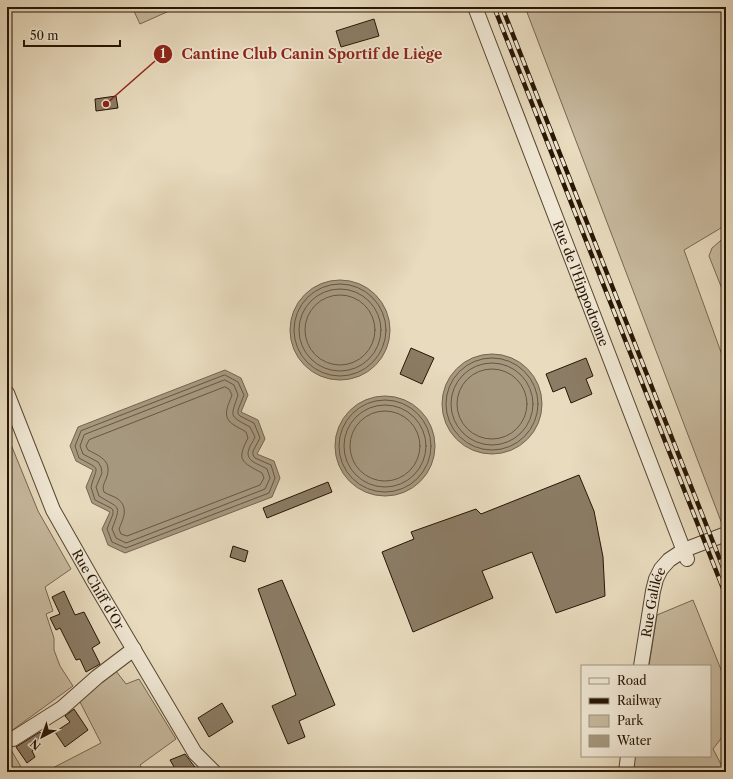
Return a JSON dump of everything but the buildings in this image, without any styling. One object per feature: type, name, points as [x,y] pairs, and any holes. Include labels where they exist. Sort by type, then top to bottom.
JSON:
[{"type":"street","name":"Rue de l'Hippodrome","points":[[475,7],[685,554]]},
{"type":"street","name":"Rue Chiff d'Or","points":[[7,393],[53,510],[195,753],[214,772]]},
{"type":"street","name":"Rue Galilée","points":[[641,665],[656,579],[661,569],[669,560],[726,534]]},
{"type":"street","points":[[13,739],[62,708],[97,676],[134,649]]},
{"type":"street","points":[[626,772],[628,757]]},
{"type":"green space","points":[[132,7],[178,7],[140,24]]},
{"type":"green space","points":[[525,7],[726,7],[726,178],[723,179],[726,189],[726,225],[684,250],[726,366],[726,523],[722,524]]},
{"type":"green space","points":[[726,236],[726,299],[709,256],[712,248]]},
{"type":"green space","points":[[10,442],[38,511],[71,569],[45,587],[53,611],[46,614],[54,638],[54,650],[60,666],[73,686],[7,734],[7,443]]},
{"type":"green space","points":[[693,600],[726,682],[726,732],[713,749],[723,768],[714,772],[632,772],[635,757],[711,757],[711,665],[649,665],[657,615]]},
{"type":"green space","points":[[116,671],[126,684],[139,679],[176,739],[140,765],[144,772],[45,772],[101,743],[79,700]]},
{"type":"green space","points":[[7,743],[24,772],[7,772]]},
{"type":"water","points":[[340,280],[359,284],[375,295],[386,311],[390,330],[386,349],[375,365],[359,376],[340,380],[321,376],[305,365],[294,349],[290,330],[294,311],[305,295],[321,284]]},
{"type":"water","points":[[492,354],[511,358],[527,369],[538,385],[542,404],[538,423],[527,439],[511,450],[492,454],[473,450],[457,439],[446,423],[442,404],[446,385],[457,369],[473,358]]},
{"type":"water","points":[[225,370],[241,378],[248,395],[241,412],[258,420],[265,439],[257,454],[274,461],[280,478],[272,497],[125,553],[108,545],[102,529],[110,512],[92,503],[86,487],[93,470],[76,461],[70,446],[78,427]]},
{"type":"water","points":[[385,396],[404,400],[420,411],[431,427],[435,446],[431,465],[420,481],[404,492],[385,496],[366,492],[350,481],[339,465],[335,446],[339,427],[350,411],[366,400]]},
{"type":"railway","points":[[494,7],[726,596]]},
{"type":"railway","points":[[502,7],[726,575]]},
{"type":"place","name":"Cantine Club Canin Sportif de Liège","points":[[106,104]]}]
